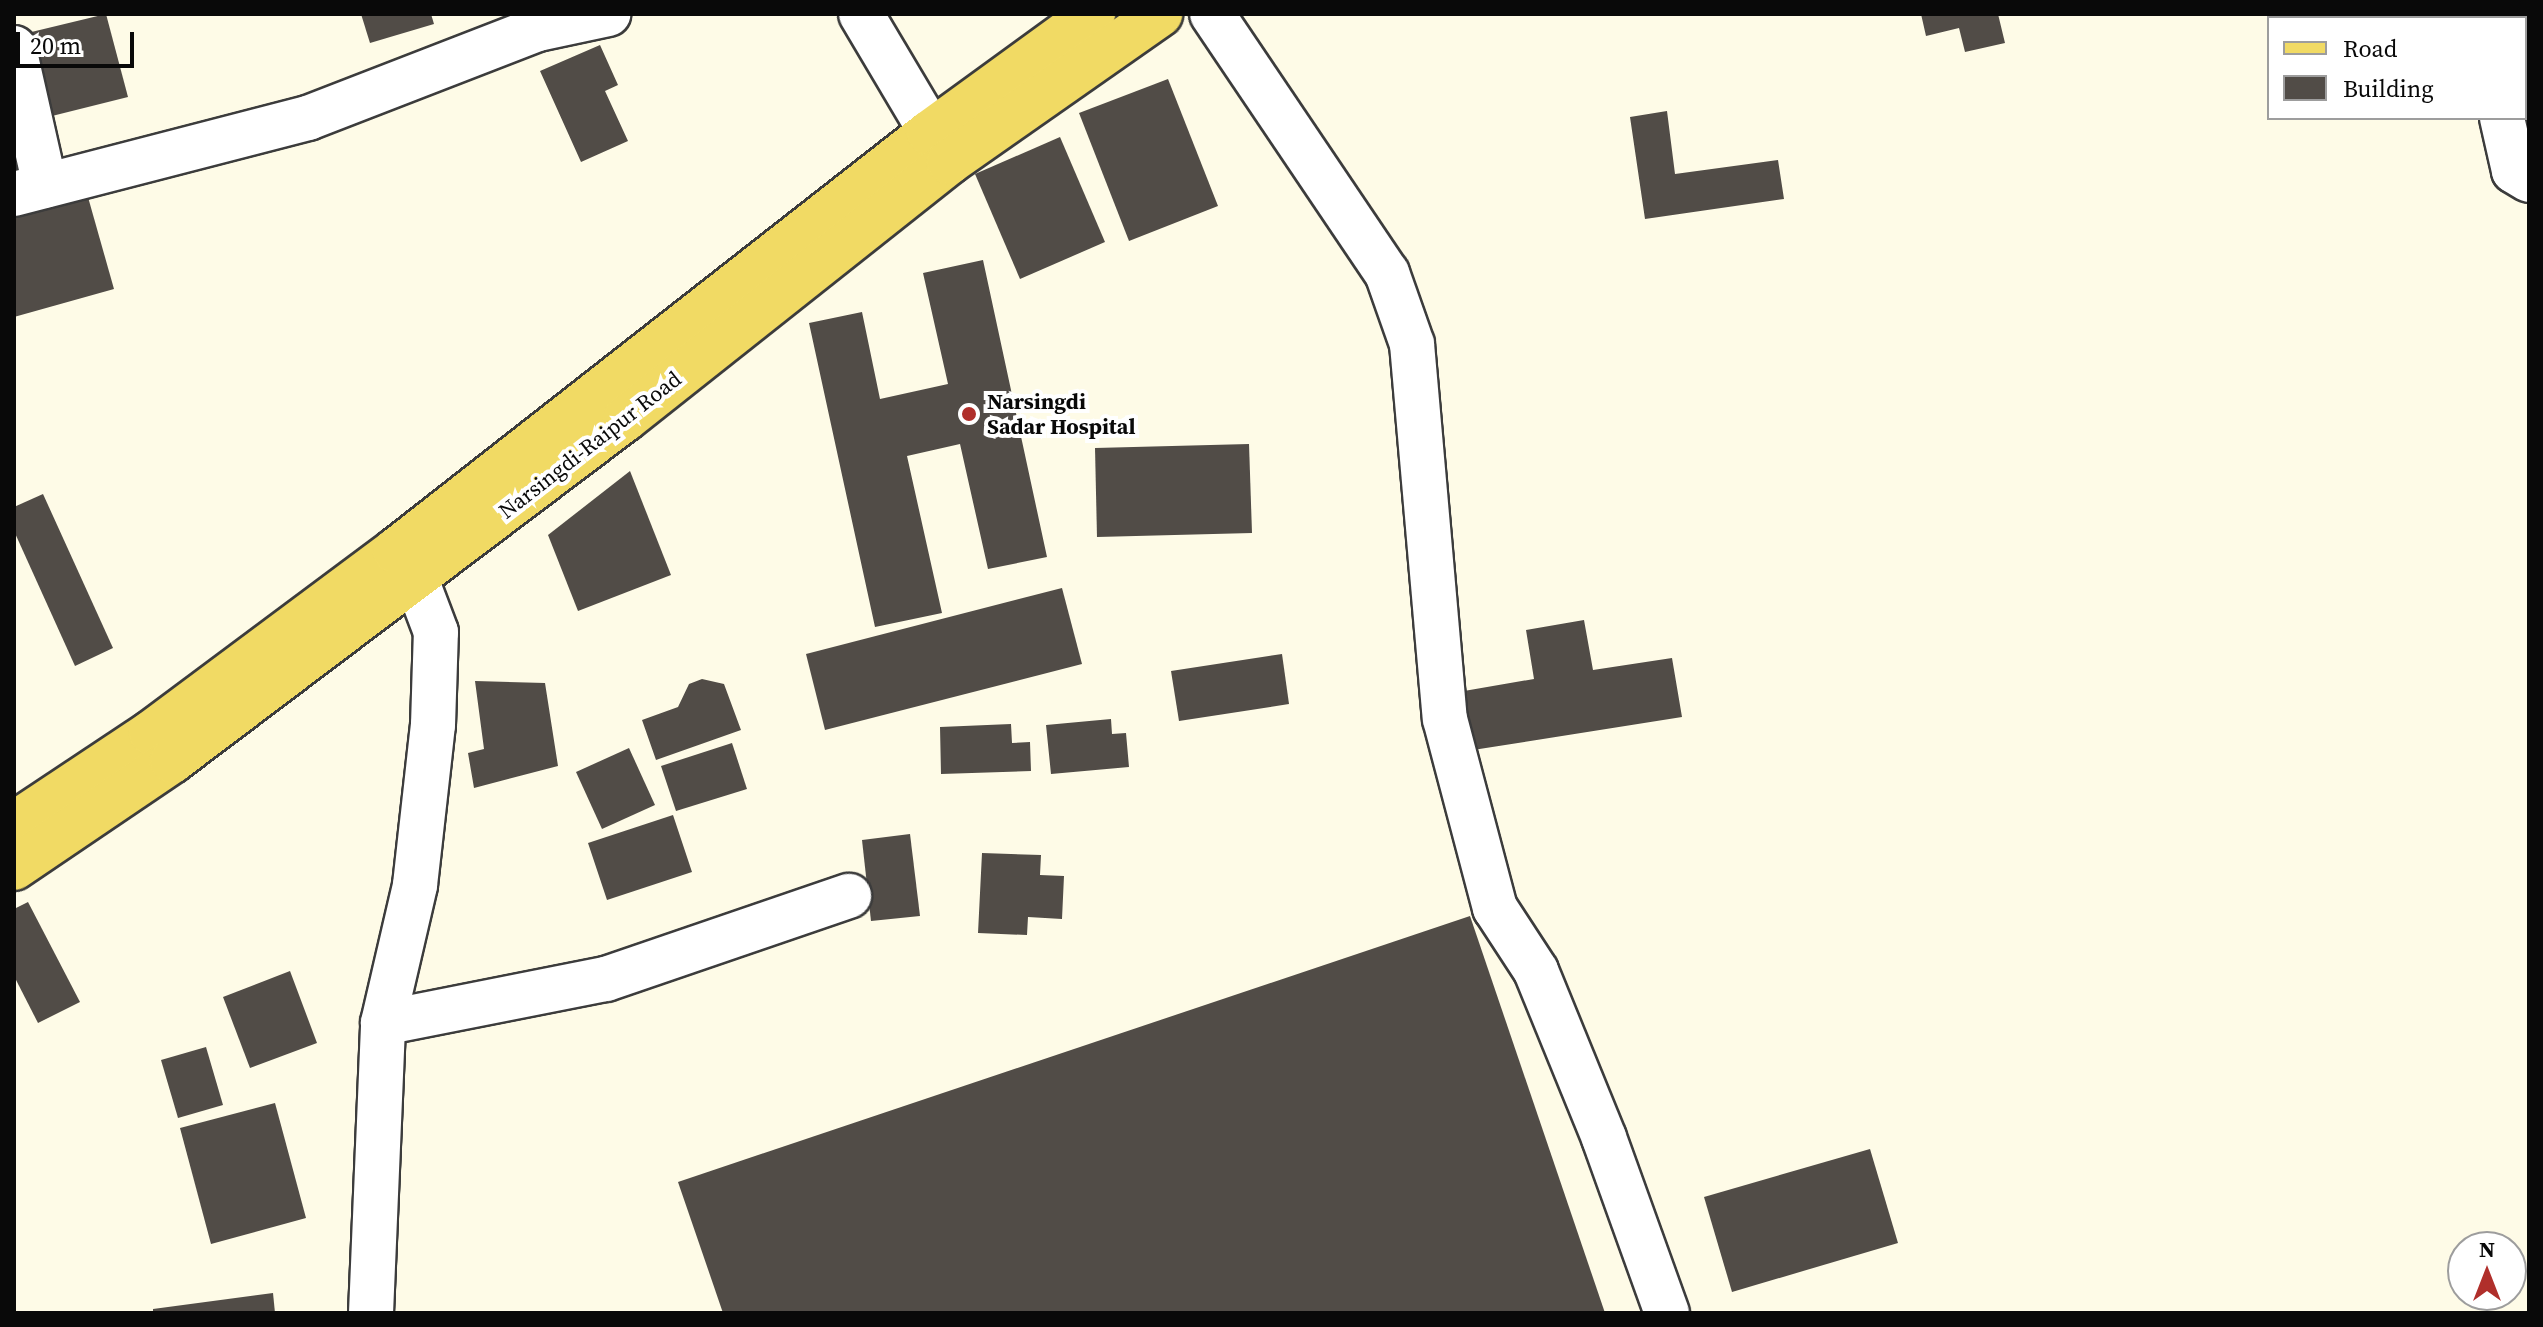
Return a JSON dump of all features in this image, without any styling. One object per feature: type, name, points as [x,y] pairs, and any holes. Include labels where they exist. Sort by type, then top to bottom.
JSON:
[{"type":"main road","name":"Narsingdi-Raipur Road","points":[[14,868],[172,761],[406,565],[939,147],[1093,14]]},
{"type":"main road","name":"Narsingdi-Raipur Road","points":[[939,147],[1160,14]]},
{"type":"main road","name":"Narsingdi-Raipur Road","points":[[14,824],[406,565]]},
{"type":"street","points":[[14,48],[29,190],[308,118],[524,34],[608,14]]},
{"type":"street","points":[[861,14],[939,147]]},
{"type":"street","points":[[1212,14],[1387,273],[1412,344],[1445,719],[1456,762],[1495,908],[1536,971],[1604,1138],[1667,1313]]},
{"type":"street","points":[[2502,120],[2514,171],[2529,180]]},
{"type":"street","points":[[371,1313],[383,1023],[415,885],[433,725],[436,632],[406,565]]},
{"type":"street","points":[[383,1023],[606,979],[849,896]]},
{"type":"building","points":[[106,14],[128,97],[40,119],[19,35]]},
{"type":"building","points":[[361,14],[431,14],[434,24],[370,43]]},
{"type":"building","points":[[1921,14],[1998,14],[2005,43],[1965,52],[1959,28],[1926,36]]},
{"type":"building","points":[[600,45],[618,85],[605,91],[628,141],[581,162],[540,71]]},
{"type":"building","points":[[1168,79],[1218,206],[1129,241],[1079,113]]},
{"type":"building","points":[[1667,111],[1675,174],[1778,160],[1784,199],[1645,219],[1630,117]]},
{"type":"building","points":[[1060,137],[1105,242],[1020,279],[975,174]]},
{"type":"building","points":[[84,183],[114,289],[14,317],[14,203]]},
{"type":"building","points":[[983,260],[1047,557],[988,569],[960,444],[907,456],[942,613],[875,627],[809,323],[862,312],[880,399],[948,384],[923,273]]},
{"type":"building","points":[[1249,444],[1252,533],[1097,537],[1095,448]]},
{"type":"building","points":[[630,471],[671,575],[578,611],[548,535]]},
{"type":"building","points":[[43,494],[113,648],[75,666],[14,531],[14,507]]},
{"type":"building","points":[[1062,588],[1082,664],[825,730],[806,654]]},
{"type":"building","points":[[1584,620],[1593,670],[1672,658],[1682,717],[1473,750],[1464,691],[1534,679],[1526,630]]},
{"type":"building","points":[[1282,654],[1289,704],[1179,721],[1171,671]]},
{"type":"building","points":[[702,679],[724,684],[741,730],[656,760],[642,720],[678,707],[689,684]]},
{"type":"building","points":[[475,681],[545,683],[558,766],[474,788],[468,753],[484,749]]},
{"type":"building","points":[[1111,719],[1112,734],[1126,733],[1129,767],[1051,774],[1046,725]]},
{"type":"building","points":[[1011,724],[1012,743],[1030,742],[1031,771],[941,774],[940,727]]},
{"type":"building","points":[[732,743],[747,789],[676,811],[661,766]]},
{"type":"building","points":[[629,748],[655,805],[602,829],[576,772]]},
{"type":"building","points":[[673,815],[692,872],[607,900],[588,843]]},
{"type":"building","points":[[910,834],[920,916],[871,921],[862,840]]},
{"type":"building","points":[[982,853],[1041,855],[1040,875],[1064,876],[1062,919],[1028,917],[1027,935],[978,933]]},
{"type":"building","points":[[28,902],[80,1002],[38,1023],[14,976],[14,909]]},
{"type":"building","points":[[1470,916],[1605,1313],[723,1313],[678,1182]]},
{"type":"building","points":[[290,971],[317,1043],[250,1068],[223,997]]},
{"type":"building","points":[[206,1047],[223,1105],[178,1118],[161,1060]]},
{"type":"building","points":[[275,1103],[306,1218],[211,1244],[180,1128]]},
{"type":"building","points":[[1870,1149],[1898,1243],[1732,1292],[1704,1197]]},
{"type":"building","points":[[273,1293],[275,1313],[153,1313],[153,1309]]},
{"type":"place","name":"Narsingdi Sadar Hospital","points":[[969,414]]}]
